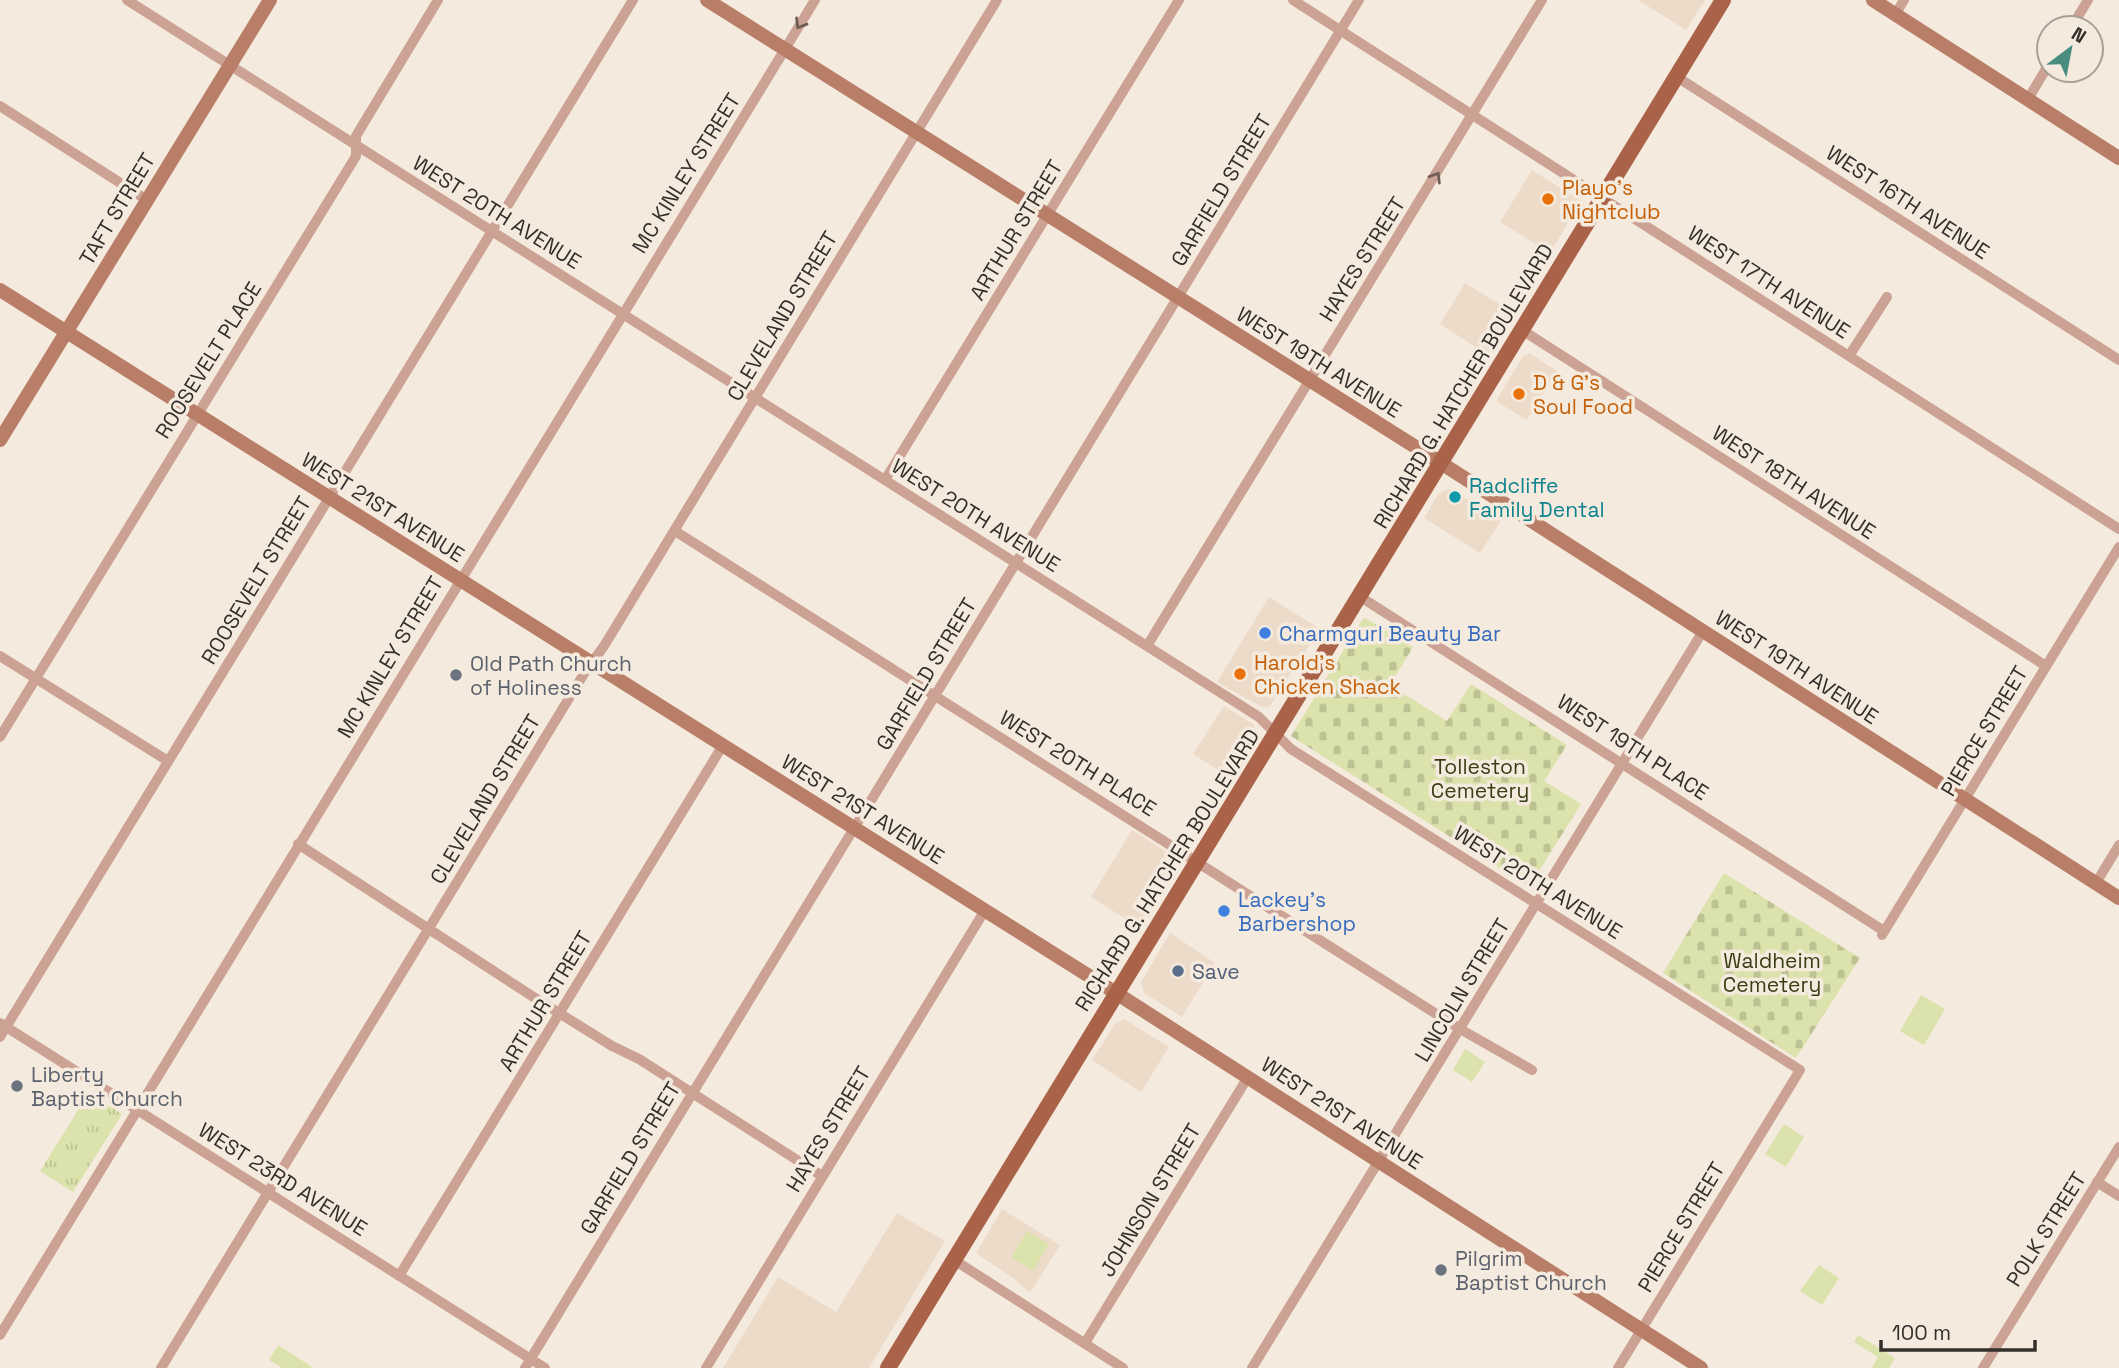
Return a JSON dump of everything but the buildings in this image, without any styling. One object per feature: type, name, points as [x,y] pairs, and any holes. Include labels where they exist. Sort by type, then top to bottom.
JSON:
[{"type":"main road","name":"RICHARD G. HATCHER BOULEVARD","points":[[888,1368],[1723,0]]},
{"type":"street","name":"WEST 20TH AVENUE","points":[[127,0],[1259,717],[1291,749],[1800,1069]]},
{"type":"street","name":"TAFT STREET","points":[[0,440],[270,0]]},
{"type":"street","name":"ROOSEVELT PLACE","points":[[0,737],[356,156],[356,136],[439,0]]},
{"type":"street","name":"ROOSEVELT STREET","points":[[0,1037],[3,1025],[168,761],[633,0]]},
{"type":"street","name":"WEST 19TH AVENUE","points":[[707,0],[1441,463],[2119,898]]},
{"type":"street","name":"MC KINLEY STREET","points":[[0,1335],[815,0]]},
{"type":"street","name":"CLEVELAND STREET","points":[[161,1368],[675,531],[997,0]]},
{"type":"street","name":"ARTHUR STREET","points":[[885,480],[1179,0]]},
{"type":"street","name":"WEST 17TH AVENUE","points":[[1293,0],[2119,529]]},
{"type":"street","name":"GARFIELD STREET","points":[[528,1363],[1359,0]]},
{"type":"street","name":"HAYES STREET","points":[[1147,646],[1542,0]]},
{"type":"street","points":[[1873,0],[2119,158]]},
{"type":"street","points":[[1895,15],[1904,0]]},
{"type":"street","name":"WEST 16TH AVENUE","points":[[1677,77],[2119,360]]},
{"type":"street","points":[[2028,99],[2037,84]]},
{"type":"street","points":[[0,106],[147,200]]},
{"type":"street","name":"WEST 21ST AVENUE","points":[[0,290],[1116,993],[1701,1368]]},
{"type":"street","points":[[1849,356],[1887,297]]},
{"type":"street","name":"WEST 18TH AVENUE","points":[[1522,330],[2046,666]]},
{"type":"street","name":"WEST 20TH PLACE","points":[[675,531],[1460,1029],[1532,1070]]},
{"type":"street","name":"PIERCE STREET","points":[[1883,933],[2119,547]]},
{"type":"street","name":"WEST 19TH PLACE","points":[[1359,596],[1622,762],[1883,933]]},
{"type":"street","name":"LINCOLN STREET","points":[[1252,1368],[1703,631]]},
{"type":"street","points":[[0,656],[168,761]]},
{"type":"street","name":"ARTHUR STREET","points":[[399,1276],[723,745]]},
{"type":"street","points":[[298,844],[560,1013],[612,1046],[639,1059],[822,1177]]},
{"type":"street","points":[[2096,883],[2119,845]]},
{"type":"street","name":"HAYES STREET","points":[[706,1368],[985,911]]},
{"type":"street","name":"WEST 23RD AVENUE","points":[[3,1025],[399,1276],[528,1363],[545,1368]]},
{"type":"street","name":"PIERCE STREET","points":[[1618,1368],[1800,1069]]},
{"type":"street","name":"JOHNSON STREET","points":[[1085,1343],[1248,1077]]},
{"type":"street","name":"POLK STREET","points":[[1983,1368],[2119,1147]]},
{"type":"street","points":[[2097,1182],[2119,1196]]},
{"type":"street","points":[[954,1259],[1123,1368]]},
{"type":"shaded area","points":[[1638,0],[1705,0],[1686,30]]},
{"type":"shaded area","points":[[1532,170],[1581,201],[1550,253],[1500,222]]},
{"type":"shaded area","points":[[1465,283],[1514,313],[1488,355],[1440,324]]},
{"type":"shaded area","points":[[1529,353],[1557,371],[1527,420],[1496,401],[1523,356]]},
{"type":"shaded area","points":[[1450,489],[1501,521],[1480,553],[1424,518],[1438,494]]},
{"type":"shaded area","points":[[1269,597],[1320,629],[1270,706],[1262,707],[1217,682]]},
{"type":"shaded area","points":[[1224,706],[1253,724],[1256,733],[1229,777],[1193,754]]},
{"type":"shaded area","points":[[1132,830],[1170,854],[1176,864],[1138,927],[1091,897]]},
{"type":"shaded area","points":[[1170,933],[1215,963],[1182,1017],[1144,993],[1141,982]]},
{"type":"shaded area","points":[[1124,1019],[1169,1047],[1141,1092],[1092,1060],[1115,1024]]},
{"type":"shaded area","points":[[1002,1209],[1060,1245],[1030,1293],[976,1253]]},
{"type":"shaded area","points":[[897,1213],[945,1241],[869,1368],[723,1368],[778,1277],[836,1312]]},
{"type":"green space","name":"Tolleston Cemetery","points":[[1365,618],[1413,647],[1390,685],[1447,721],[1471,684],[1567,745],[1544,781],[1581,804],[1529,887],[1291,736]]},
{"type":"green space","name":"Waldheim Cemetery","points":[[1724,873],[1860,958],[1796,1058],[1663,973]]},
{"type":"green space","points":[[1921,995],[1945,1009],[1924,1045],[1900,1031]]},
{"type":"green space","points":[[1465,1049],[1485,1062],[1472,1082],[1453,1070]]},
{"type":"green space","points":[[89,1093],[122,1114],[73,1192],[40,1171]]},
{"type":"green space","points":[[1784,1124],[1804,1137],[1786,1167],[1765,1154]]},
{"type":"green space","points":[[1027,1231],[1049,1244],[1033,1271],[1011,1257]]},
{"type":"green space","points":[[1819,1265],[1839,1278],[1822,1305],[1800,1291]]},
{"type":"green space","points":[[1858,1335],[1895,1358],[1889,1368],[1872,1368],[1878,1357],[1854,1342]]},
{"type":"green space","points":[[278,1345],[312,1367],[282,1368],[269,1360]]},
{"type":"place","name":"Playo’s Nightclub","points":[[1548,199]]},
{"type":"place","name":"D & G's Soul Food","points":[[1519,394]]},
{"type":"place","name":"Radcliffe Family Dental","points":[[1455,497]]},
{"type":"place","name":"Charmgurl Beauty Bar","points":[[1265,633]]},
{"type":"place","name":"Harold's Chicken Shack","points":[[1240,674]]},
{"type":"place","name":"Old Path Church of Holiness","points":[[456,675]]},
{"type":"place","name":"Lackey's Barbershop","points":[[1224,911]]},
{"type":"place","name":"Save","points":[[1178,971]]},
{"type":"place","name":"Liberty Baptist Church","points":[[17,1086]]},
{"type":"place","name":"Pilgrim Baptist Church","points":[[1441,1270]]}]
